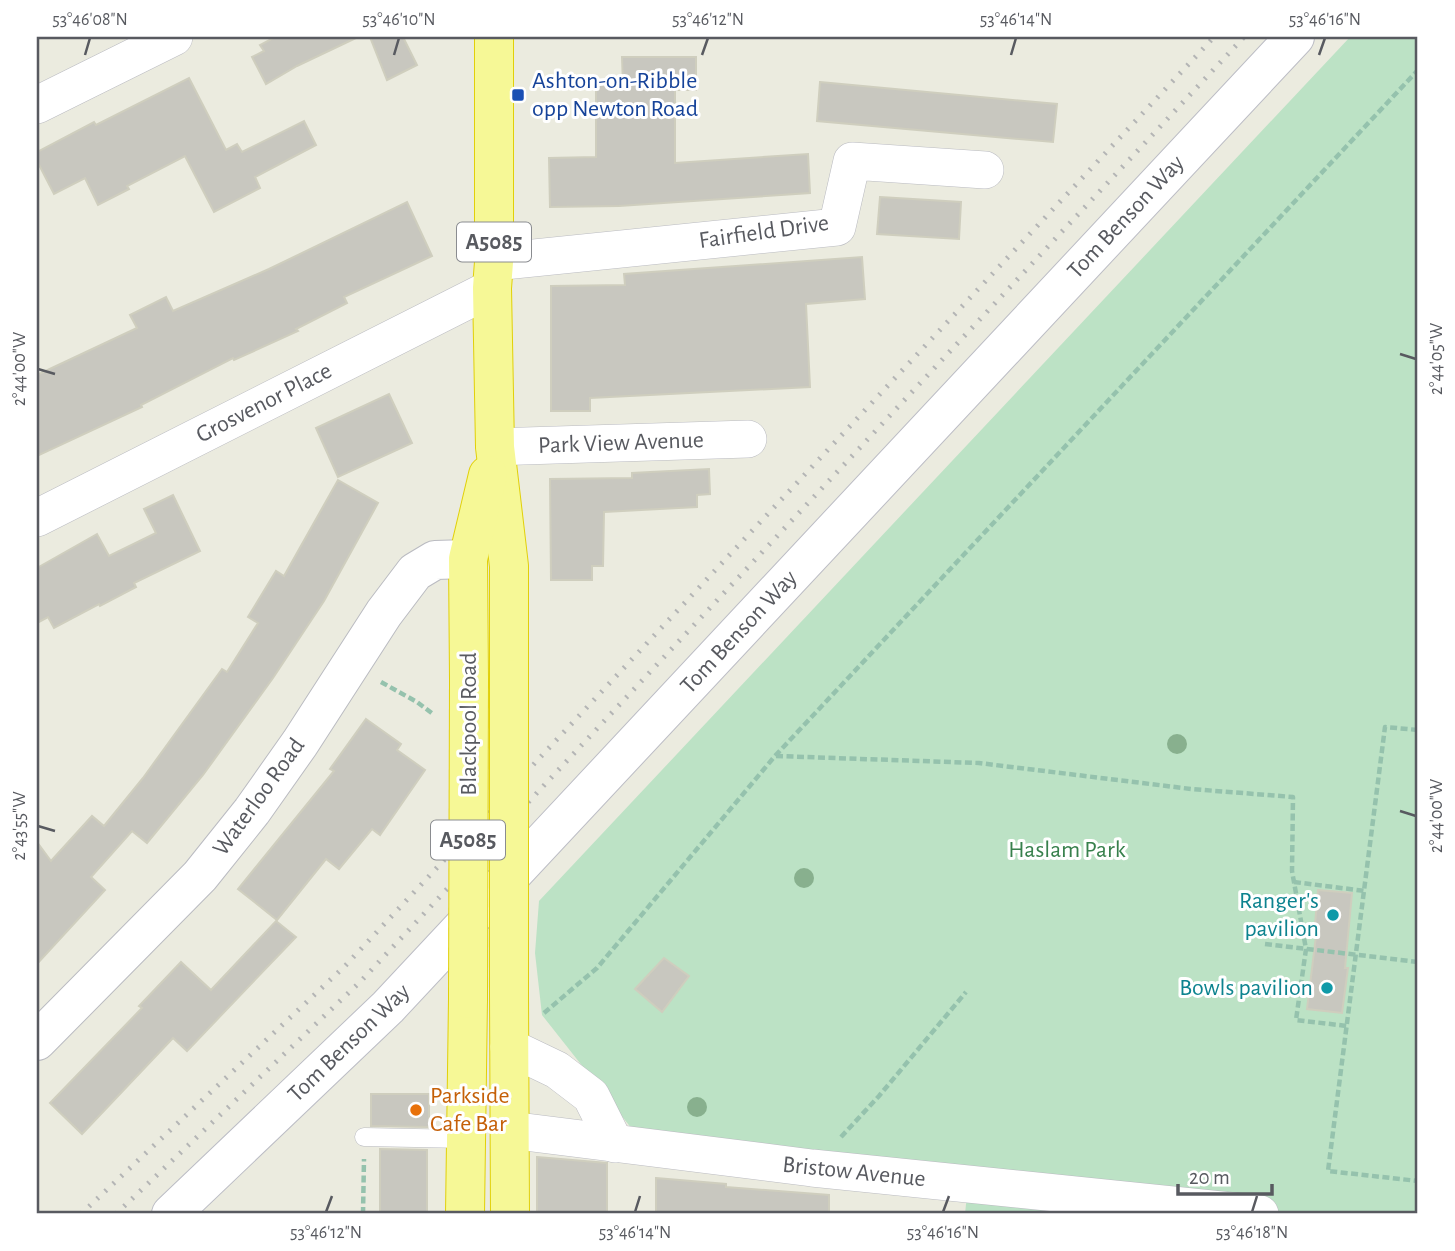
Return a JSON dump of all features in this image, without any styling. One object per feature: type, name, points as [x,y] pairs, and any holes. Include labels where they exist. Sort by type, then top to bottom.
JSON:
[{"type":"highway","name":"Blackpool Road","points":[[494,37],[495,447],[509,566],[510,1214]]},
{"type":"highway","name":"Blackpool Road","points":[[465,1214],[468,559],[495,447]]},
{"type":"main road","name":"Tom Benson Way","points":[[172,1214],[388,1007],[1295,37]]},
{"type":"main road","name":"Waterloo Road","points":[[37,1041],[200,876],[252,811],[384,613],[415,572],[435,560],[468,559]]},
{"type":"street","points":[[37,105],[174,37]]},
{"type":"street","name":"Fairfield Drive","points":[[493,275],[837,227],[852,161],[985,170]]},
{"type":"street","name":"Grosvenor Place","points":[[37,518],[493,275]]},
{"type":"street","name":"Park View Avenue","points":[[495,447],[748,439]]},
{"type":"street","points":[[509,1047],[557,1070],[591,1096],[615,1144]]},
{"type":"street","name":"Bristow Avenue","points":[[510,1130],[1034,1197],[1260,1214]]},
{"type":"lane","points":[[364,1137],[467,1139]]},
{"type":"path","points":[[509,1047],[597,968],[775,756],[1418,70]]},
{"type":"path","points":[[352,664],[417,702],[435,716]]},
{"type":"path","points":[[1418,730],[1385,727],[1328,1171],[1418,1181]]},
{"type":"path","points":[[775,756],[979,763],[1191,789],[1293,797],[1292,871],[1306,949],[1296,1020],[1348,1026]]},
{"type":"path","points":[[1294,882],[1365,891]]},
{"type":"path","points":[[1265,944],[1418,962]]},
{"type":"path","points":[[812,1168],[879,1096],[966,992]]},
{"type":"path","points":[[363,1214],[364,1137]]},
{"type":"green space","name":"Haslam Park","points":[[1350,37],[1418,37],[1418,1214],[965,1214],[968,1185],[647,1148],[542,1015],[535,953],[539,901]]},
{"type":"building","points":[[275,37],[358,37],[266,84],[252,57],[264,51],[260,45]]},
{"type":"building","points":[[370,37],[403,37],[417,65],[387,80]]},
{"type":"building","points":[[622,57],[696,57],[696,90],[675,90],[675,163],[808,154],[810,193],[619,206],[550,207],[549,158],[596,157],[596,85],[623,85]]},
{"type":"building","points":[[189,78],[226,150],[237,144],[242,152],[304,121],[316,145],[255,177],[260,188],[214,212],[185,156],[127,186],[129,189],[98,205],[85,178],[54,194],[37,161],[37,152]]},
{"type":"building","points":[[820,82],[1057,104],[1053,142],[817,121]]},
{"type":"building","points":[[880,197],[961,202],[959,239],[877,234]]},
{"type":"building","points":[[407,202],[432,256],[344,297],[347,303],[296,329],[298,331],[234,360],[233,358],[141,405],[142,407],[37,456],[37,375],[137,328],[130,315],[166,297],[173,311],[269,269]]},
{"type":"building","points":[[862,257],[865,299],[806,304],[810,387],[590,398],[590,411],[551,411],[551,286],[625,285],[624,274]]},
{"type":"building","points":[[389,394],[412,443],[338,477],[316,428]]},
{"type":"building","points":[[709,469],[710,494],[697,495],[697,507],[604,512],[603,566],[592,566],[592,580],[551,580],[550,479],[632,478],[632,473]]},
{"type":"building","points":[[338,480],[378,503],[324,601],[203,775],[147,843],[132,831],[91,877],[105,890],[37,964],[37,842],[51,861],[92,816],[104,826],[143,778],[222,669],[227,672],[258,623],[248,617],[276,571],[284,576]]},
{"type":"building","points":[[173,495],[200,551],[134,583],[136,587],[54,628],[48,617],[37,623],[37,568],[97,534],[109,556],[156,533],[144,509]]},
{"type":"building","points":[[366,719],[401,744],[397,750],[425,770],[380,835],[372,829],[339,869],[326,859],[277,920],[238,889],[334,771],[330,769]]},
{"type":"building","points":[[1318,890],[1352,893],[1345,968],[1348,968],[1342,1013],[1307,1009],[1316,936]]},
{"type":"building","points":[[276,921],[296,937],[187,1051],[173,1038],[82,1134],[50,1103],[142,1008],[139,1006],[181,962],[211,990]]},
{"type":"building","points":[[664,958],[689,976],[662,1012],[635,989]]},
{"type":"building","points":[[371,1094],[429,1094],[429,1127],[371,1126]]},
{"type":"building","points":[[380,1149],[427,1150],[427,1214],[380,1214]]},
{"type":"building","points":[[537,1157],[607,1163],[607,1214],[537,1214]]},
{"type":"building","points":[[656,1178],[726,1184],[726,1187],[829,1195],[829,1214],[656,1214]]},
{"type":"railway","points":[[81,1214],[345,966],[1214,37]]},
{"type":"railway","points":[[116,1214],[361,981],[1244,37]]},
{"type":"place","name":"Ashton-on-Ribble opp Newton Road","points":[[518,95]]},
{"type":"place","name":"Ranger's pavilion","points":[[1333,915]]},
{"type":"place","name":"Bowls pavilion","points":[[1327,988]]},
{"type":"place","name":"Parkside Cafe Bar","points":[[416,1110]]}]
